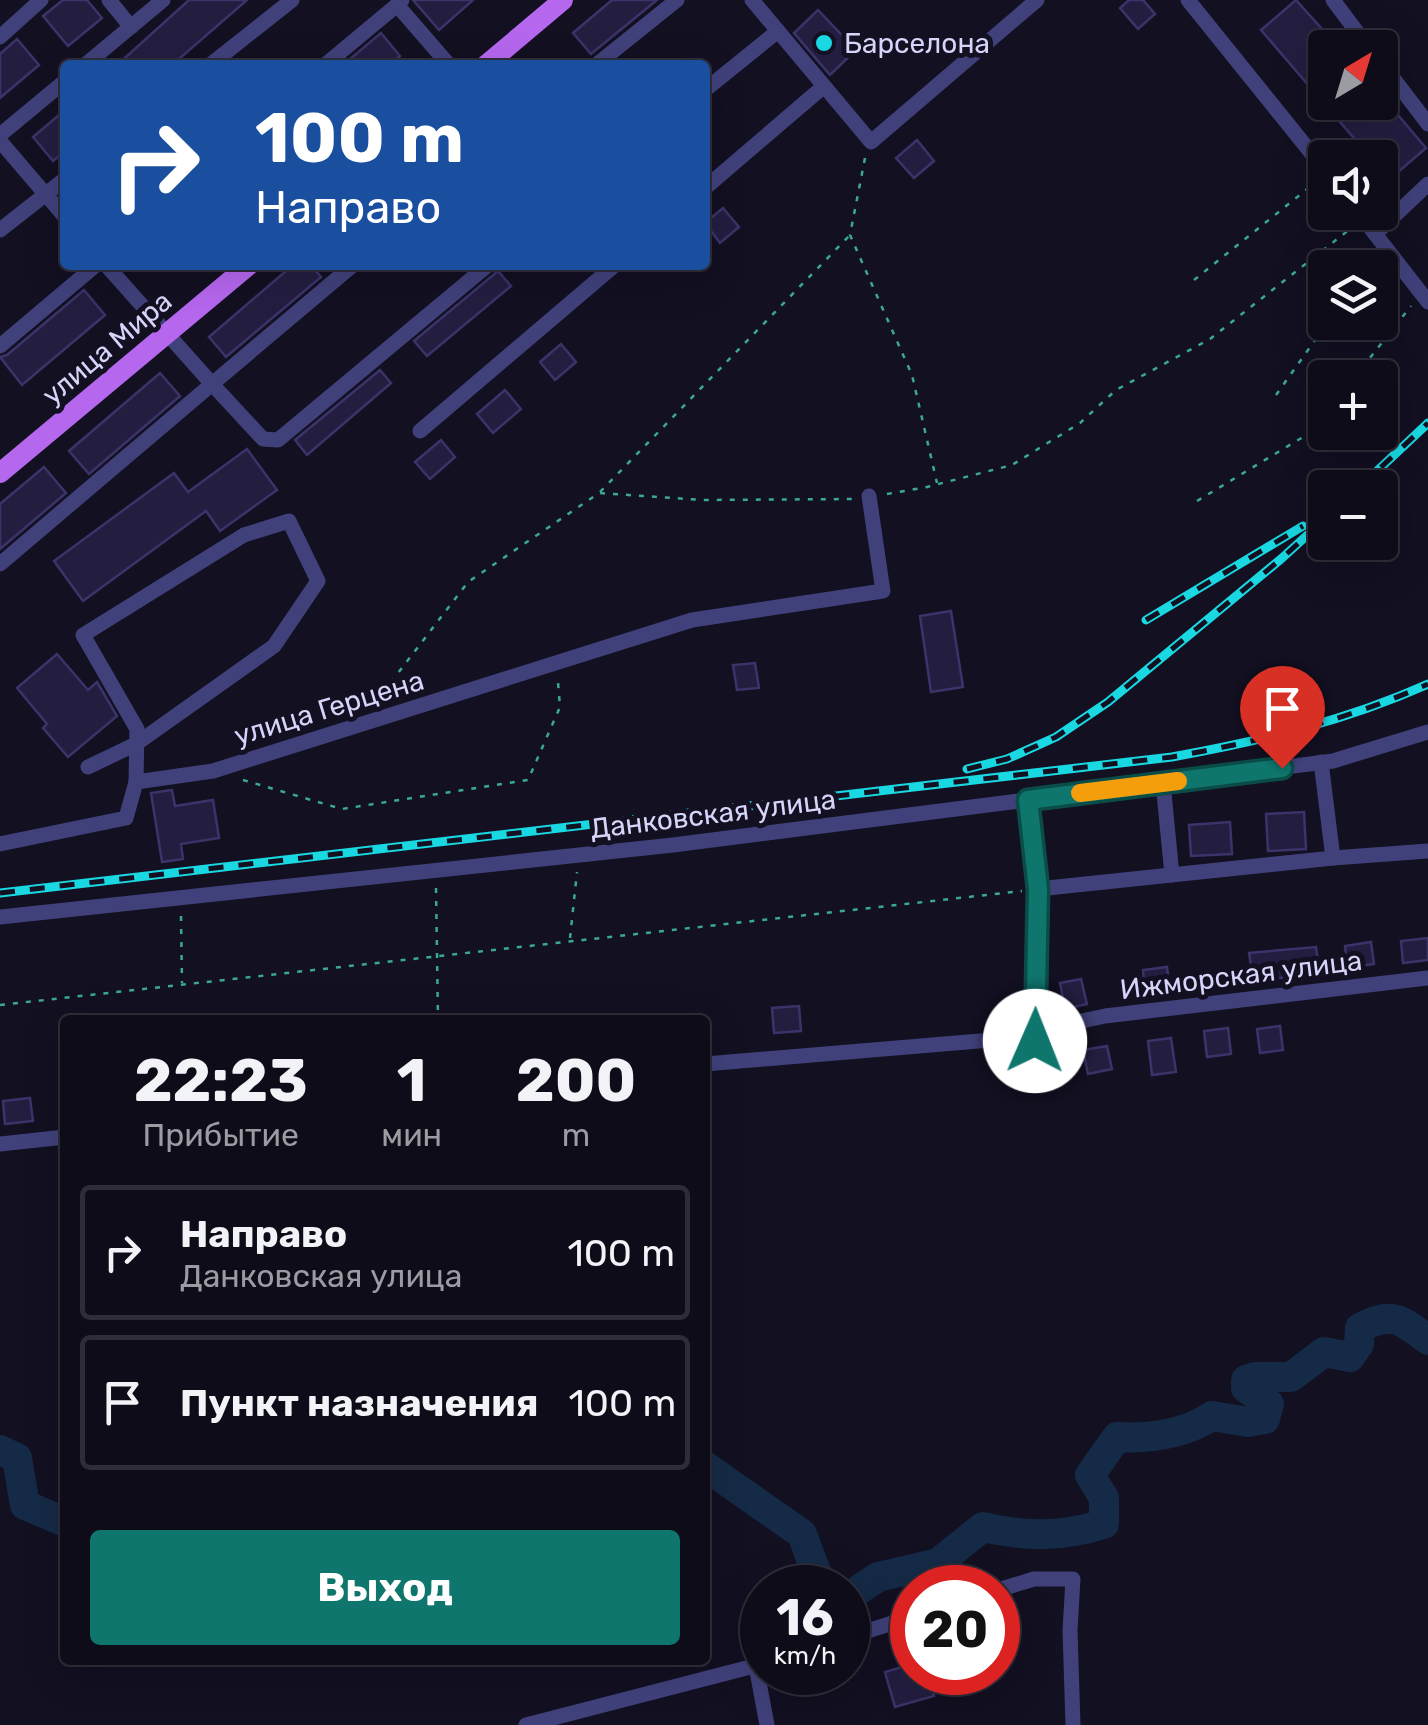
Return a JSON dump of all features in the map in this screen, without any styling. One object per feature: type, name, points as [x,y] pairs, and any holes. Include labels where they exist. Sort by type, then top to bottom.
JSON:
[{"type":"main road","points":[[491,60],[551,4]]},
{"type":"main road","name":"улица Мира","points":[[0,473],[243,270]]},
{"type":"street","points":[[2,29],[41,0]]},
{"type":"street","points":[[109,0],[131,27]]},
{"type":"street","points":[[91,60],[164,0]]},
{"type":"street","points":[[216,60],[292,0]]},
{"type":"street","points":[[602,60],[677,0]]},
{"type":"street","points":[[752,0],[870,141],[1038,0]]},
{"type":"street","points":[[1188,0],[1308,152]]},
{"type":"street","points":[[1333,0],[1356,30]]},
{"type":"street","points":[[332,60],[400,2],[444,60]]},
{"type":"street","points":[[710,86],[778,31]]},
{"type":"street","points":[[60,85],[0,138],[60,212]]},
{"type":"street","points":[[1398,85],[1428,124]]},
{"type":"street","points":[[710,184],[823,87]]},
{"type":"street","points":[[0,230],[60,183]]},
{"type":"street","points":[[1374,234],[1428,184]]},
{"type":"street","points":[[1371,230],[1424,298]]},
{"type":"street","points":[[0,346],[90,270]]},
{"type":"street","points":[[110,270],[263,439],[278,440],[482,270]]},
{"type":"street","points":[[0,564],[347,270]]},
{"type":"street","points":[[420,431],[608,270]]},
{"type":"street","name":"улица Герцена","points":[[136,782],[213,771],[692,620],[883,591],[869,496]]},
{"type":"street","points":[[0,844],[126,818],[136,782],[136,744],[136,729],[83,635],[244,535],[289,521],[318,581],[274,646],[136,744],[88,767]]},
{"type":"street","name":"Данковская улица","points":[[0,917],[578,855],[1163,783],[1321,762],[1428,732]]},
{"type":"street","points":[[1321,762],[1333,858]]},
{"type":"street","points":[[1163,783],[1172,875]]},
{"type":"street","points":[[1028,800],[1038,889],[1035,1038]]},
{"type":"street","points":[[1038,889],[1428,851]]},
{"type":"street","name":"Ижморская улица","points":[[710,1064],[1035,1038],[1054,1027],[1105,1016],[1428,978]]},
{"type":"street","points":[[0,1144],[60,1137]]},
{"type":"street","points":[[1020,1583],[1034,1579],[1074,1579],[1070,1630],[1074,1725]]},
{"type":"street","points":[[526,1725],[740,1670]]},
{"type":"street","points":[[764,1695],[767,1725]]},
{"type":"path","points":[[360,724],[468,582],[599,493],[850,235],[870,141]]},
{"type":"path","points":[[1194,280],[1308,187]]},
{"type":"path","points":[[599,493],[702,500],[869,496],[1012,465],[1080,422],[1116,390],[1210,339],[1344,230]]},
{"type":"path","points":[[850,235],[912,375],[938,484]]},
{"type":"path","points":[[1370,360],[1424,298]]},
{"type":"path","points":[[1276,395],[1315,340]]},
{"type":"path","points":[[1197,501],[1308,434]]},
{"type":"path","points":[[213,771],[342,810],[528,780],[560,707],[556,663]]},
{"type":"path","points":[[570,941],[578,855]]},
{"type":"path","points":[[436,871],[438,1015]]},
{"type":"path","points":[[0,1005],[1038,889]]},
{"type":"path","points":[[180,900],[182,985]]},
{"type":"building","points":[[63,0],[87,0],[102,18],[68,46],[43,16]]},
{"type":"building","points":[[189,0],[247,0],[178,60],[123,60]]},
{"type":"building","points":[[413,0],[473,0],[439,30]]},
{"type":"building","points":[[612,0],[657,0],[591,54],[573,33]]},
{"type":"building","points":[[1129,0],[1143,0],[1155,14],[1138,29],[1120,8]]},
{"type":"building","points":[[1296,0],[1323,30],[1308,30],[1308,85],[1261,30]]},
{"type":"building","name":"Барселона","points":[[818,10],[856,50],[830,75],[794,33]]},
{"type":"building","points":[[381,33],[400,56],[396,60],[349,60]]},
{"type":"building","points":[[17,39],[39,65],[0,98],[0,54]]},
{"type":"building","points":[[60,114],[60,155],[53,161],[33,137]]},
{"type":"building","points":[[1398,115],[1426,148],[1398,172],[1398,140],[1356,140],[1338,120],[1398,120]]},
{"type":"building","points":[[917,140],[934,161],[914,178],[896,158]]},
{"type":"building","points":[[723,208],[739,227],[720,243],[710,230],[710,219]]},
{"type":"building","points":[[287,270],[315,270],[321,277],[226,357],[209,337]]},
{"type":"building","points":[[498,271],[511,286],[427,356],[414,341]]},
{"type":"building","points":[[84,290],[105,315],[22,385],[0,357]]},
{"type":"building","points":[[561,344],[576,362],[555,380],[540,362]]},
{"type":"building","points":[[380,370],[391,383],[307,455],[295,440]]},
{"type":"building","points":[[160,373],[180,396],[89,474],[69,451]]},
{"type":"building","points":[[505,390],[521,409],[493,433],[477,414]]},
{"type":"building","points":[[441,440],[455,457],[430,479],[415,462]]},
{"type":"building","points":[[247,449],[277,490],[220,531],[206,511],[83,601],[54,561],[174,473],[188,492]]},
{"type":"building","points":[[44,467],[66,493],[0,549],[0,504]]},
{"type":"building","points":[[951,611],[963,687],[931,692],[920,616]]},
{"type":"building","points":[[57,654],[88,690],[97,682],[117,716],[68,757],[17,688]]},
{"type":"building","points":[[755,663],[759,688],[737,690],[733,665]]},
{"type":"building","points":[[172,790],[175,806],[213,800],[219,838],[181,844],[183,859],[162,862],[151,793]]},
{"type":"building","points":[[1304,812],[1306,849],[1268,851],[1266,814]]},
{"type":"building","points":[[1230,822],[1232,854],[1191,856],[1189,825]]},
{"type":"building","points":[[1428,938],[1428,960],[1403,963],[1401,941]]},
{"type":"building","points":[[1371,942],[1374,964],[1347,968],[1345,946]]},
{"type":"building","points":[[1316,947],[1320,975],[1253,980],[1249,953]]},
{"type":"building","points":[[1167,967],[1170,990],[1145,993],[1143,970]]},
{"type":"building","points":[[1081,979],[1087,1004],[1065,1009],[1060,983]]},
{"type":"building","points":[[799,1006],[801,1031],[774,1033],[772,1008]]},
{"type":"building","points":[[1280,1026],[1283,1050],[1260,1053],[1257,1029]]},
{"type":"building","points":[[1228,1028],[1231,1054],[1207,1057],[1204,1031]]},
{"type":"building","points":[[1171,1038],[1176,1072],[1152,1075],[1148,1041]]},
{"type":"building","points":[[1107,1046],[1112,1069],[1088,1074],[1083,1050]]},
{"type":"building","points":[[30,1098],[33,1121],[5,1124],[3,1101]]},
{"type":"building","points":[[892,1695],[934,1695],[934,1696],[895,1707]]},
{"type":"waterway","points":[[870,1582],[938,1563],[983,1527],[1044,1534],[1104,1524],[1104,1498],[1090,1475],[1117,1437],[1167,1434],[1212,1416],[1248,1422],[1265,1419],[1269,1404],[1246,1388],[1246,1380],[1291,1377],[1324,1352],[1350,1357],[1359,1344],[1360,1328],[1380,1320],[1396,1320],[1428,1340]]},
{"type":"waterway","points":[[0,1450],[17,1458],[25,1505],[60,1520]]},
{"type":"waterway","points":[[710,1470],[802,1534],[813,1565]]},
{"type":"railway","points":[[1378,470],[1428,423]]},
{"type":"railway","points":[[1146,620],[1303,526]]},
{"type":"railway","points":[[967,769],[1007,759],[1056,737],[1108,702],[1308,534]]},
{"type":"railway","points":[[0,893],[1172,757],[1302,728],[1366,709],[1428,684]]},
{"type":"slow traffic","points":[[1080,793],[1178,781]]},
{"type":"place","name":"Барселона","points":[[824,43]]},
{"type":"route","points":[[1035,1041],[1038,889],[1028,800],[1282,768]]}]
